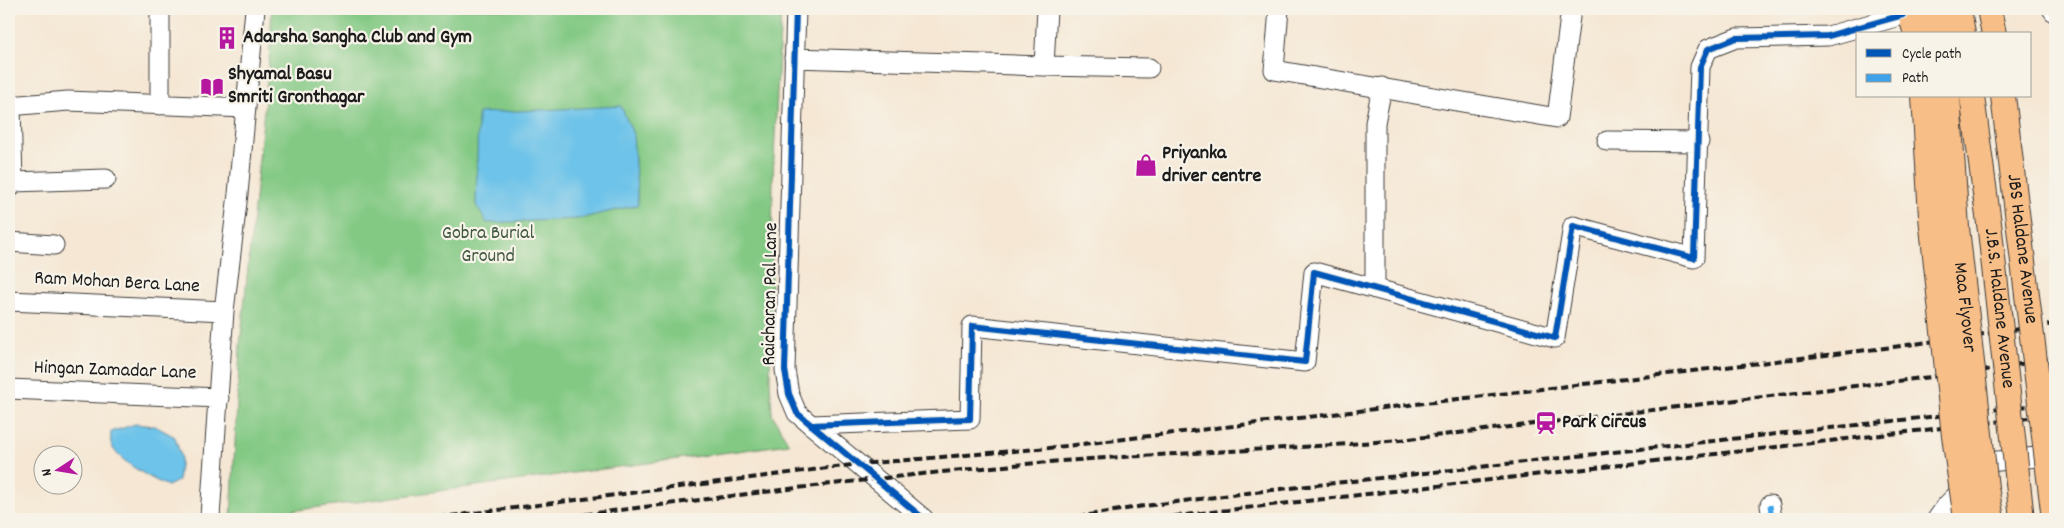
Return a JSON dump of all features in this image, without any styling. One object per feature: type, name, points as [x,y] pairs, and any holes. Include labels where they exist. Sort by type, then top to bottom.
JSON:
[{"type":"highway","points":[[1911,9],[1917,32]]},
{"type":"highway","points":[[1934,9],[1940,32]]},
{"type":"highway","name":"Maa Flyover","points":[[1926,98],[1934,226],[1956,436],[1968,519]]},
{"type":"highway","name":"Maa Flyover","points":[[1946,98],[1956,228],[1984,488],[1990,519]]},
{"type":"main road","points":[[1959,9],[1963,32]]},
{"type":"main road","points":[[1989,9],[1994,32]]},
{"type":"main road","name":"J.B.S. Haldane Avenue","points":[[1972,98],[1990,231],[2022,519]]},
{"type":"main road","name":"JBS Haldane Avenue","points":[[2003,98],[2054,519]]},
{"type":"street","points":[[160,9],[160,105]]},
{"type":"street","name":"Ram Mohan Bera Lane","points":[[210,517],[220,398],[224,310],[255,9]]},
{"type":"street","name":"Raicharan Pal Lane","points":[[796,9],[785,370],[789,394],[797,413],[924,519]]},
{"type":"street","points":[[1044,66],[1047,9]]},
{"type":"street","points":[[1279,9],[1274,70],[1557,118],[1571,9]]},
{"type":"street","points":[[811,425],[970,419],[972,326],[1305,362],[1314,272],[1555,338],[1573,226],[1694,258],[1700,67],[1708,49],[1736,38],[1828,36],[1902,15],[1900,9]]},
{"type":"street","points":[[2052,9],[2055,13]]},
{"type":"street","points":[[794,58],[1149,68]]},
{"type":"street","points":[[1375,289],[1375,123],[1382,87]]},
{"type":"street","points":[[106,179],[11,185],[10,106],[68,101],[246,108]]},
{"type":"street","points":[[1607,141],[1699,142]]},
{"type":"street","points":[[9,242],[54,245]]},
{"type":"street","name":"Ram Mohan Bera Lane","points":[[9,301],[224,310]]},
{"type":"street","name":"Hingan Zamadar Lane","points":[[9,389],[220,398]]},
{"type":"street","points":[[1937,519],[1947,505],[1989,462],[2055,455]]},
{"type":"green space","name":"Gobra Burial Ground","points":[[272,9],[781,9],[773,178],[770,381],[772,414],[789,444],[231,519],[240,346],[269,61]]},
{"type":"water","points":[[621,106],[633,134],[638,205],[578,219],[487,223],[476,205],[478,113]]},
{"type":"water","points":[[135,424],[155,426],[175,437],[181,457],[178,481],[168,486],[161,483],[127,463],[114,450],[111,444],[111,432]]},
{"type":"railway","points":[[427,519],[860,464],[1049,448],[1893,347],[2055,324]]},
{"type":"railway","points":[[549,519],[799,488],[1049,462],[1400,440],[1981,371],[2055,358]]},
{"type":"railway","points":[[1065,519],[1144,506],[1263,491],[2055,403]]},
{"type":"railway","points":[[1150,519],[2055,415]]},
{"type":"marked path","points":[[1770,505],[1772,519]]},
{"type":"cycle path","points":[[796,9],[785,370],[789,394],[797,413],[924,519]]},
{"type":"cycle path","points":[[811,425],[970,419],[972,326],[1305,362],[1314,272],[1555,338],[1573,226],[1694,258],[1700,67],[1708,49],[1736,38],[1828,36],[1903,15],[1900,9]]},
{"type":"place","name":"Adarsha Sangha Club and Gym","points":[[227,38]]},
{"type":"place","name":"Shyamal Basu Smriti Gronthagar","points":[[212,87]]},
{"type":"place","name":"Priyanka driver centre","points":[[1146,165]]},
{"type":"place","name":"Park Circus","points":[[1546,423]]}]
